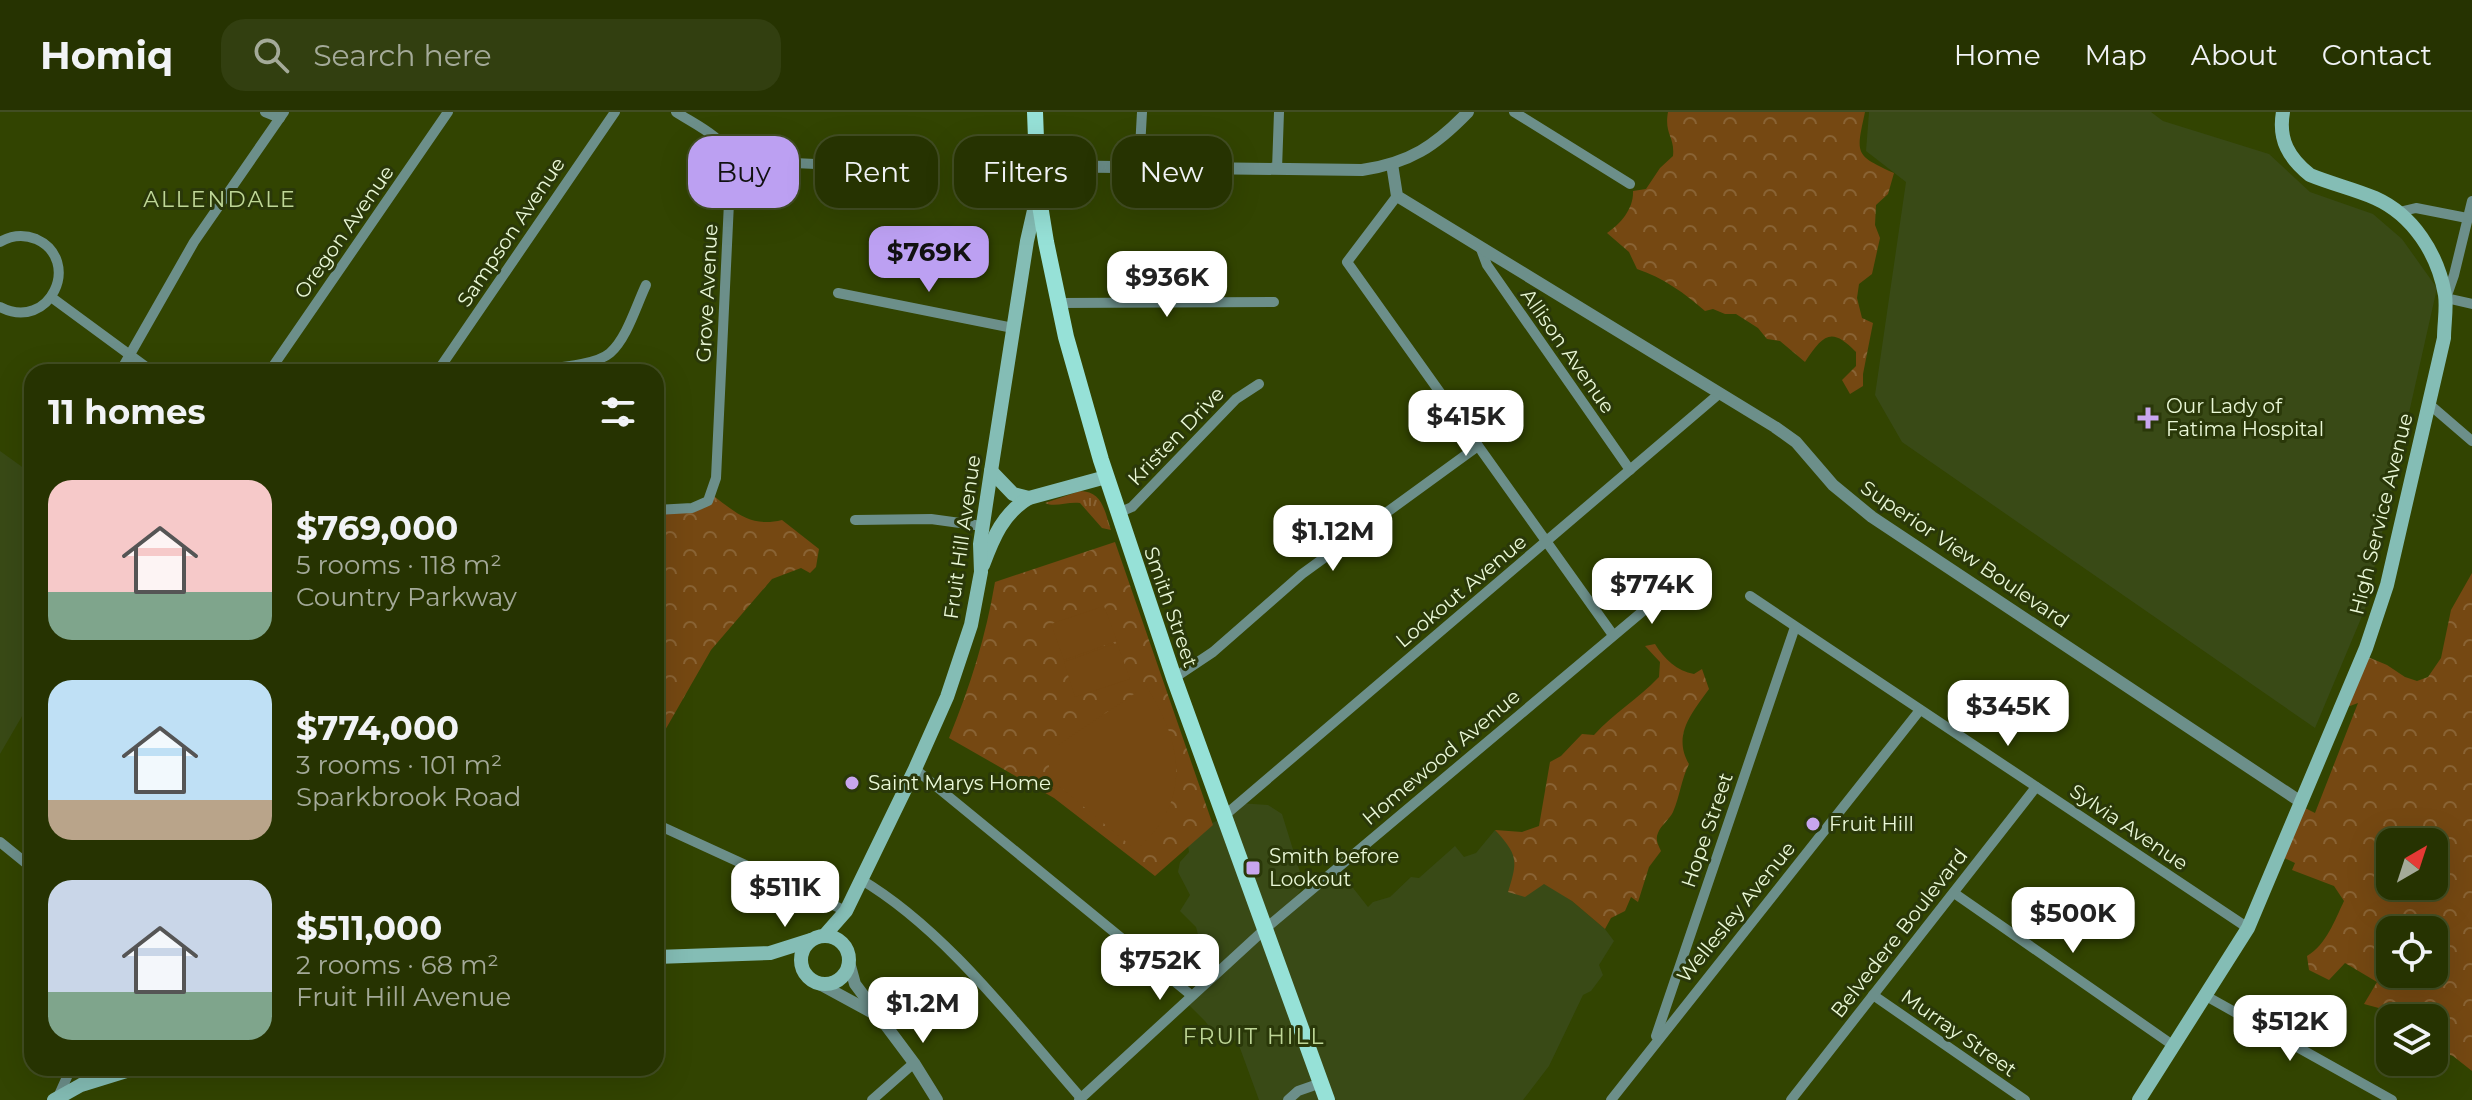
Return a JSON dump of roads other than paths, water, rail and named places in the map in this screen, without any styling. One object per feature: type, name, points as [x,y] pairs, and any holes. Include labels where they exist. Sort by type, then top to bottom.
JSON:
[{"type":"main road","name":"Smith Street","points":[[1035,112],[1036,136]]},
{"type":"main road","name":"High Service Avenue","points":[[2139,1100],[2248,928],[2376,622],[2444,338],[2446,298],[2439,271],[2425,242],[2399,212],[2377,199],[2326,182],[2302,169],[2290,156],[2280,131],[2283,112]]},
{"type":"main road","name":"Fruit Hill Avenue","points":[[842,944],[846,911],[947,697],[971,625],[981,572],[982,526],[1035,208]]},
{"type":"main road","name":"Smith Street","points":[[1041,208],[1059,303],[1106,477],[1174,678],[1327,1100]]},
{"type":"main road","points":[[991,471],[1013,494],[1029,498]]},
{"type":"main road","points":[[981,572],[1000,526],[1013,510],[1029,498],[1106,477]]},
{"type":"main road","name":"Fruit Hill Avenue","points":[[818,938],[846,911]]},
{"type":"main road","points":[[803,970],[803,950],[818,938]]},
{"type":"main road","points":[[664,957],[770,953],[818,938],[842,944],[849,962],[840,978],[828,983],[816,982],[803,970],[770,953]]},
{"type":"main road","points":[[56,1099],[93,1076]]},
{"type":"street","points":[[124,364],[194,242],[282,115],[265,112]]},
{"type":"street","name":"Oregon Avenue","points":[[275,364],[448,112]]},
{"type":"street","name":"Sampson Avenue","points":[[442,364],[615,112]]},
{"type":"street","points":[[676,112],[711,136]]},
{"type":"street","points":[[1141,136],[1142,112]]},
{"type":"street","points":[[1277,169],[1279,112]]},
{"type":"street","points":[[1232,168],[1362,170],[1392,164],[1432,146],[1468,112]]},
{"type":"street","points":[[1514,112],[1630,184]]},
{"type":"street","points":[[1392,164],[1397,196],[1347,262],[1613,635]]},
{"type":"street","name":"Superior View Boulevard","points":[[1397,196],[1788,436],[1833,485],[1872,517],[2301,802]]},
{"type":"street","points":[[2472,201],[2446,298],[2472,304]]},
{"type":"street","name":"Grove Avenue","points":[[664,510],[692,508],[708,501],[716,478],[729,208]]},
{"type":"street","points":[[2399,212],[2416,208],[2467,218]]},
{"type":"street","points":[[0,242],[13,236],[23,236],[42,243],[50,250],[58,268],[56,288],[36,310],[16,313],[0,307]]},
{"type":"street","name":"Allison Avenue","points":[[1481,249],[1487,265],[1630,470]]},
{"type":"street","points":[[574,364],[602,358],[612,351],[646,285]]},
{"type":"street","points":[[838,293],[1013,328]]},
{"type":"street","points":[[51,297],[142,364]]},
{"type":"street","points":[[1059,303],[1274,302]]},
{"type":"street","name":"Kristen Drive","points":[[1118,513],[1132,507],[1236,399],[1259,384]]},
{"type":"street","name":"Lookout Avenue","points":[[1224,816],[1720,393]]},
{"type":"street","points":[[2429,404],[2472,441]]},
{"type":"street","points":[[1174,678],[1213,652],[1302,574],[1478,446]]},
{"type":"street","points":[[855,520],[931,519],[982,526]]},
{"type":"street","name":"Homewood Avenue","points":[[1080,1099],[1265,929],[1668,590]]},
{"type":"street","name":"Sylvia Avenue","points":[[1750,596],[2248,928]]},
{"type":"street","name":"Hope Street","points":[[1653,1046],[1795,627]]},
{"type":"street","name":"Wellesley Avenue","points":[[1611,1100],[1920,710]]},
{"type":"street","points":[[915,769],[1191,995]]},
{"type":"street","name":"Belvedere Boulevard","points":[[1793,1099],[2036,787]]},
{"type":"street","points":[[664,828],[827,905],[846,911]]},
{"type":"street","points":[[0,842],[24,862]]},
{"type":"street","points":[[860,879],[881,891],[945,948],[1080,1099]]},
{"type":"street","points":[[1954,893],[2174,1046]]},
{"type":"street","points":[[849,962],[855,984],[914,1063],[937,1100]]},
{"type":"street","points":[[816,982],[876,1015]]},
{"type":"street","name":"Murray Street","points":[[1873,995],[2025,1100]]},
{"type":"street","points":[[2206,996],[2392,1100]]},
{"type":"street","points":[[872,1100],[914,1063]]},
{"type":"street","points":[[56,1099],[67,1076]]},
{"type":"street","points":[[1288,1100],[1298,1091],[1321,1083]]},
{"type":"place","name":"Our Lady of Fatima Hospital","points":[[2148,418]]},
{"type":"place","name":"Saint Marys Home","points":[[852,783]]},
{"type":"place","name":"Fruit Hill","points":[[1813,824]]},
{"type":"place","name":"Smith before Lookout","points":[[1253,868]]},
{"type":"district","name":"ALLENDALE","points":[[220,199]]},
{"type":"district","name":"FRUIT HILL","points":[[1254,1036]]}]
